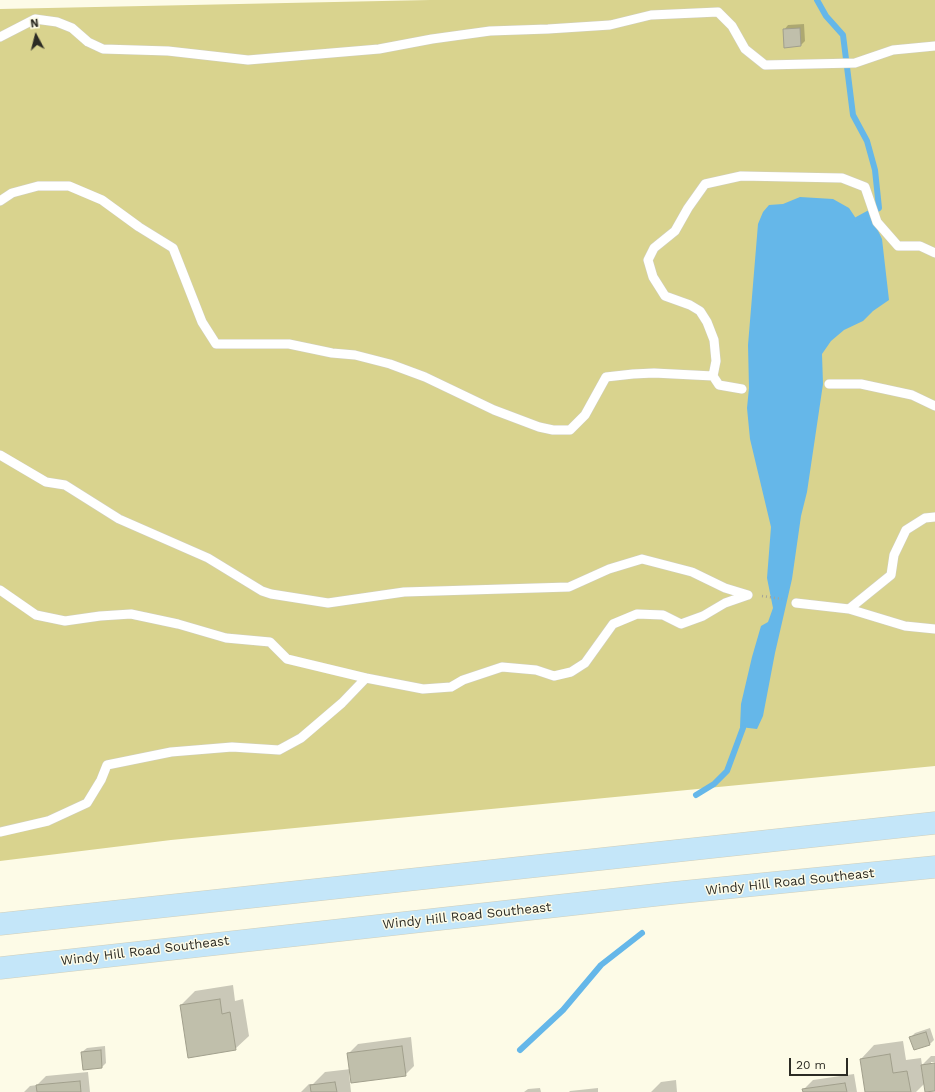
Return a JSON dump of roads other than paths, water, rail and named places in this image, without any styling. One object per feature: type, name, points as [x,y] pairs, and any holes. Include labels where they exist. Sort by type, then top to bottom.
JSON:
[{"type":"main road","points":[[0,924],[935,823]]},
{"type":"main road","name":"Windy Hill Road Southeast","points":[[0,968],[673,893],[935,867]]},
{"type":"lane","points":[[0,37],[35,19],[57,22],[72,28],[88,42],[103,49],[168,51],[248,60],[379,49],[432,39],[490,31],[610,25],[651,15],[718,12],[732,26],[745,49],[765,65],[855,63],[893,50],[935,46]]},
{"type":"lane","points":[[742,388],[719,385],[713,376],[716,361],[707,322],[700,311],[690,305],[665,296],[653,277],[648,260],[654,248],[675,231],[688,208],[705,184],[742,176],[842,178],[865,187],[877,222],[898,246],[920,246],[935,253]]},
{"type":"lane","points":[[0,201],[12,193],[38,186],[69,186],[102,200],[138,226],[173,248],[202,322],[216,344],[289,344],[332,353],[354,355],[390,364],[425,377],[494,410],[546,429],[570,430],[585,415],[606,377],[654,373],[713,376]]},
{"type":"lane","points":[[829,384],[861,384],[912,395],[935,406]]},
{"type":"lane","points":[[0,455],[46,482],[64,485],[119,519],[208,558],[262,591],[271,594],[328,603],[404,592],[569,587],[609,569],[642,560],[692,572],[725,588],[748,595],[725,603],[703,616],[681,624],[663,615],[637,614],[613,624],[585,663],[571,672],[554,676],[536,670],[502,666],[463,680],[451,687],[422,689],[366,678],[286,659],[270,642],[226,638],[178,624],[131,614],[100,616],[64,621],[36,615],[0,590]]},
{"type":"lane","points":[[849,609],[891,576],[894,555],[906,530],[925,518],[935,517]]},
{"type":"lane","points":[[796,603],[849,609],[905,626],[935,630]]},
{"type":"lane","points":[[0,832],[48,821],[87,803],[101,780],[107,765],[171,752],[232,747],[279,750],[301,738],[342,703],[366,678]]},
{"type":"water","points":[[800,197],[833,199],[849,208],[857,220],[871,216],[882,239],[889,300],[873,311],[863,321],[844,330],[831,341],[822,354],[823,384],[792,579],[775,653],[763,716],[757,729],[740,727],[741,704],[761,626],[768,622],[773,608],[767,578],[771,527],[750,439],[747,408],[749,388],[748,345],[758,224],[763,212],[769,205],[783,204]]},
{"type":"waterway","points":[[817,0],[826,16],[843,35],[853,115],[867,141],[875,170],[879,208],[857,220]]},
{"type":"waterway","points":[[696,795],[714,784],[727,771],[743,728]]},
{"type":"waterway","points":[[520,1050],[563,1010],[601,965],[642,933]]}]
